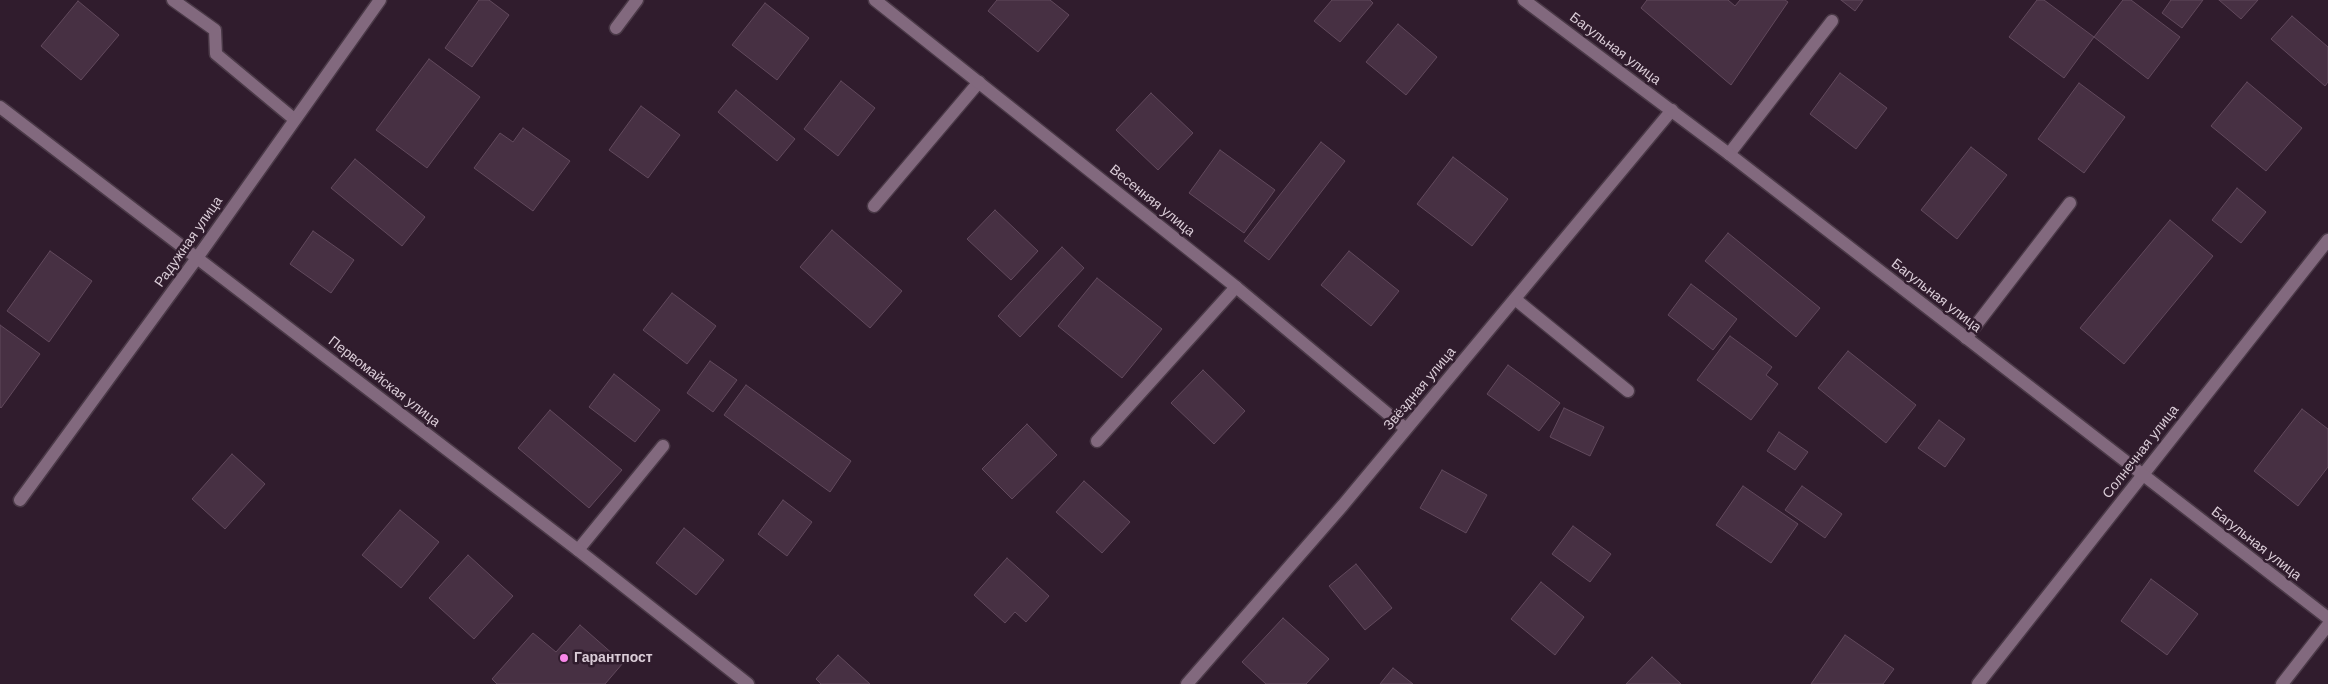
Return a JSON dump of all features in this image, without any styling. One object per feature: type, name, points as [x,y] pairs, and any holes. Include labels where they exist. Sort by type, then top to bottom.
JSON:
[{"type":"street","points":[[173,0],[215,30],[216,54],[294,119]]},
{"type":"street","name":"Радужная улица","points":[[20,500],[197,258],[380,0]]},
{"type":"street","points":[[616,28],[637,0]]},
{"type":"street","name":"Весенняя улица","points":[[875,0],[1236,287],[1406,429]]},
{"type":"street","name":"Багульная улица","points":[[1524,0],[1730,154],[2328,618]]},
{"type":"street","points":[[1730,154],[1832,21]]},
{"type":"street","points":[[874,206],[979,82]]},
{"type":"street","name":"Первомайская улица","points":[[0,107],[578,550],[748,684]]},
{"type":"street","name":"Звёздная улица","points":[[1187,684],[1406,429],[1672,110]]},
{"type":"street","points":[[1966,338],[2070,202]]},
{"type":"street","name":"Солнечная улица","points":[[1978,684],[2328,240]]},
{"type":"street","points":[[1097,441],[1236,287]]},
{"type":"street","points":[[1515,299],[1628,391]]},
{"type":"street","points":[[578,550],[663,446]]},
{"type":"street","points":[[2282,684],[2328,625]]},
{"type":"building","points":[[479,0],[489,0],[509,15],[472,67],[445,48]]},
{"type":"building","points":[[997,0],[1050,0],[1069,15],[1038,52],[988,11]]},
{"type":"building","points":[[1332,0],[1370,0],[1373,3],[1340,42],[1314,21]]},
{"type":"building","points":[[1647,0],[1728,0],[1735,6],[1740,0],[1785,0],[1788,2],[1731,85],[1641,8]]},
{"type":"building","points":[[1841,0],[1863,0],[1855,11]]},
{"type":"building","points":[[2037,0],[2044,0],[2094,37],[2064,78],[2009,37]]},
{"type":"building","points":[[2123,0],[2131,0],[2180,37],[2148,79],[2094,37]]},
{"type":"building","points":[[2171,0],[2203,0],[2182,28],[2162,13]]},
{"type":"building","points":[[2219,0],[2258,0],[2241,19]]},
{"type":"building","points":[[78,1],[119,35],[81,80],[41,46]]},
{"type":"building","points":[[765,3],[809,38],[777,80],[732,45]]},
{"type":"building","points":[[2292,16],[2328,47],[2328,82],[2325,86],[2271,39]]},
{"type":"building","points":[[1398,24],[1437,57],[1406,95],[1366,62]]},
{"type":"building","points":[[429,59],[480,97],[427,168],[376,130]]},
{"type":"building","points":[[1840,73],[1887,108],[1856,149],[1810,114]]},
{"type":"building","points":[[841,81],[875,108],[838,156],[804,129]]},
{"type":"building","points":[[2247,82],[2302,128],[2266,171],[2211,126]]},
{"type":"building","points":[[2079,83],[2125,117],[2084,173],[2038,139]]},
{"type":"building","points":[[736,90],[795,139],[777,161],[718,112]]},
{"type":"building","points":[[1151,93],[1193,133],[1158,170],[1116,130]]},
{"type":"building","points":[[641,106],[680,135],[648,178],[609,150]]},
{"type":"building","points":[[523,128],[570,161],[533,211],[474,168],[500,133],[513,142]]},
{"type":"building","points":[[1321,142],[1345,161],[1269,260],[1244,241]]},
{"type":"building","points":[[1971,147],[2007,175],[1957,239],[1921,210]]},
{"type":"building","points":[[1220,150],[1275,190],[1244,233],[1189,193]]},
{"type":"building","points":[[1453,157],[1508,199],[1472,246],[1417,204]]},
{"type":"building","points":[[355,159],[425,217],[402,246],[331,188]]},
{"type":"building","points":[[2237,188],[2266,212],[2241,243],[2212,220]]},
{"type":"building","points":[[995,210],[1038,251],[1011,280],[967,239]]},
{"type":"building","points":[[2170,220],[2213,256],[2124,364],[2080,328]]},
{"type":"building","points":[[832,230],[902,291],[870,328],[800,267]]},
{"type":"building","points":[[313,231],[354,260],[331,293],[290,264]]},
{"type":"building","points":[[1728,233],[1820,308],[1796,337],[1705,261]]},
{"type":"building","points":[[1062,247],[1084,268],[1020,337],[998,316]]},
{"type":"building","points":[[50,251],[92,281],[49,342],[7,311]]},
{"type":"building","points":[[1349,251],[1399,291],[1371,326],[1321,285]]},
{"type":"building","points":[[1097,278],[1162,329],[1122,378],[1058,326]]},
{"type":"building","points":[[1691,284],[1737,319],[1713,350],[1668,315]]},
{"type":"building","points":[[672,293],[716,326],[687,364],[643,330]]},
{"type":"building","points":[[0,325],[40,354],[1,408],[0,407]]},
{"type":"building","points":[[1730,336],[1772,367],[1766,375],[1778,384],[1751,420],[1697,380]]},
{"type":"building","points":[[1848,351],[1916,405],[1886,443],[1818,388]]},
{"type":"building","points":[[710,361],[737,380],[713,412],[687,393]]},
{"type":"building","points":[[1508,365],[1560,403],[1539,431],[1487,394]]},
{"type":"building","points":[[1203,370],[1245,411],[1214,444],[1171,403]]},
{"type":"building","points":[[614,374],[660,410],[635,442],[589,407]]},
{"type":"building","points":[[746,385],[851,461],[830,492],[724,415]]},
{"type":"building","points":[[1564,408],[1604,427],[1590,456],[1550,437]]},
{"type":"building","points":[[2302,409],[2328,429],[2328,467],[2298,506],[2254,471]]},
{"type":"building","points":[[550,410],[622,470],[589,508],[518,448]]},
{"type":"building","points":[[1939,420],[1965,439],[1945,467],[1918,448]]},
{"type":"building","points":[[1027,424],[1057,455],[1012,499],[982,469]]},
{"type":"building","points":[[1779,432],[1808,452],[1795,470],[1767,451]]},
{"type":"building","points":[[232,454],[265,484],[225,529],[192,499]]},
{"type":"building","points":[[1442,470],[1487,495],[1466,533],[1420,508]]},
{"type":"building","points":[[1084,481],[1130,522],[1102,553],[1056,512]]},
{"type":"building","points":[[1743,486],[1798,524],[1771,563],[1716,525]]},
{"type":"building","points":[[1802,486],[1842,514],[1825,538],[1785,510]]},
{"type":"building","points":[[783,500],[812,522],[787,556],[758,534]]},
{"type":"building","points":[[400,510],[439,542],[401,588],[362,555]]},
{"type":"building","points":[[1573,526],[1611,554],[1590,582],[1552,554]]},
{"type":"building","points":[[684,528],[724,560],[696,595],[656,563]]},
{"type":"building","points":[[468,555],[513,596],[474,639],[429,598]]},
{"type":"building","points":[[1007,558],[1049,596],[1026,622],[1015,612],[1005,623],[974,595]]},
{"type":"building","points":[[1356,564],[1392,608],[1365,630],[1329,586]]},
{"type":"building","points":[[2151,579],[2198,614],[2167,655],[2121,621]]},
{"type":"building","points":[[1541,582],[1584,617],[1555,655],[1511,619]]},
{"type":"building","points":[[1283,618],[1329,659],[1306,684],[1266,684],[1242,662]]},
{"type":"building","name":"Гарантпост","points":[[580,625],[623,663],[605,684],[497,684],[492,679],[533,633],[556,652]]},
{"type":"building","points":[[1845,635],[1894,669],[1883,684],[1811,684]]},
{"type":"building","points":[[838,655],[870,684],[821,684],[816,679]]},
{"type":"building","points":[[1652,657],[1681,684],[1626,684]]},
{"type":"building","points":[[1393,668],[1413,684],[1380,684]]},
{"type":"place","name":"Гарантпост","points":[[564,658]]}]
